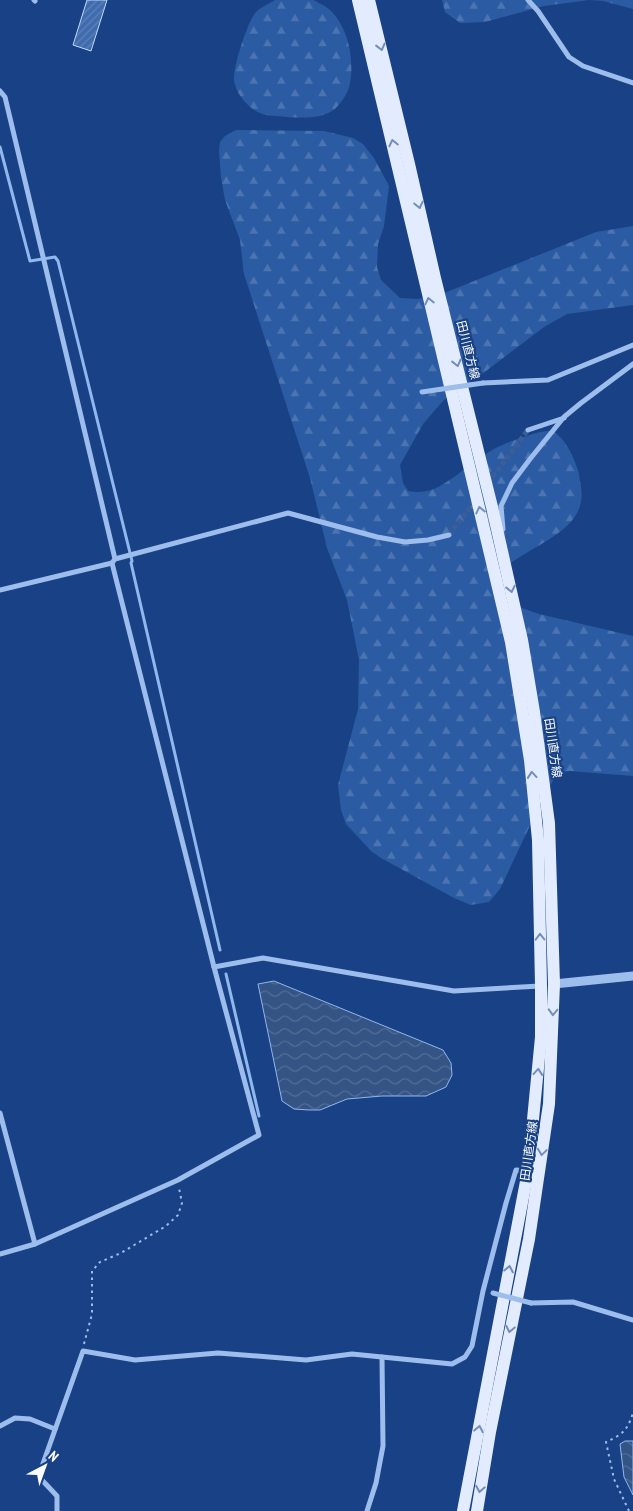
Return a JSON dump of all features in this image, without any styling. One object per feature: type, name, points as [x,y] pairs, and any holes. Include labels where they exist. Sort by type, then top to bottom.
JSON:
[{"type":"main road","name":"田川直方線","points":[[358,0],[511,642],[530,760],[538,840],[548,985]]},
{"type":"main road","name":"田川直方線","points":[[369,0],[504,558],[522,640],[549,824],[546,1039],[549,1104],[529,1238],[476,1511]]},
{"type":"main road","name":"田川直方線","points":[[463,1511],[528,1171],[535,1106],[546,1039]]},
{"type":"street","points":[[528,0],[538,10],[569,57],[583,66],[633,83]]},
{"type":"street","points":[[0,91],[5,97],[113,561],[214,966],[259,1135],[178,1180],[35,1244],[0,1254]]},
{"type":"street","points":[[422,392],[484,384],[548,380],[633,345]]},
{"type":"street","points":[[504,558],[501,506],[512,483],[564,418],[633,364]]},
{"type":"street","points":[[528,430],[564,418]]},
{"type":"street","points":[[0,590],[113,561],[288,512],[377,537],[405,542],[428,540],[449,535]]},
{"type":"street","points":[[214,966],[263,958],[454,991],[548,985],[633,976]]},
{"type":"street","points":[[0,1113],[35,1244]]},
{"type":"street","points":[[57,1511],[57,1496],[41,1479],[40,1472],[83,1351],[135,1360],[218,1354],[306,1360],[352,1354],[452,1364],[465,1357],[472,1346],[483,1291],[516,1170],[528,1171]]},
{"type":"street","points":[[483,1291],[531,1303],[573,1302],[633,1320]]},
{"type":"street","points":[[367,1511],[376,1483],[383,1446],[382,1357]]},
{"type":"street","points":[[0,1426],[15,1418],[30,1419],[55,1429]]},
{"type":"path","points":[[83,1351],[92,1314],[92,1271],[100,1262],[121,1253],[166,1226],[178,1215],[182,1202],[178,1180]]},
{"type":"path","points":[[629,1511],[614,1478],[606,1442],[622,1434],[629,1425],[633,1413]]},
{"type":"green space","points":[[275,0],[314,0],[331,11],[343,29],[350,51],[350,83],[342,101],[335,109],[324,115],[306,118],[260,113],[251,108],[238,92],[234,74],[245,35],[256,12]]},
{"type":"green space","points":[[442,0],[589,0],[544,6],[485,22],[460,23],[445,12]]},
{"type":"green space","points":[[589,0],[633,0],[633,9],[603,1]]},
{"type":"green space","points":[[236,130],[324,131],[353,138],[363,144],[374,158],[389,186],[384,226],[378,244],[377,267],[381,280],[400,298],[417,299],[437,296],[596,232],[633,226],[633,305],[567,314],[544,327],[465,387],[453,392],[442,402],[423,424],[400,465],[403,483],[408,491],[428,491],[447,482],[494,449],[523,437],[542,432],[551,431],[556,434],[565,443],[575,463],[579,474],[582,494],[581,501],[577,513],[570,523],[504,569],[509,597],[522,608],[539,614],[633,636],[633,776],[561,772],[554,779],[545,794],[500,889],[489,902],[471,905],[454,898],[381,858],[371,851],[346,824],[341,810],[338,785],[358,709],[359,660],[347,600],[327,548],[310,478],[244,274],[240,240],[225,200],[221,178],[220,142],[225,136]]},
{"type":"water","points":[[274,981],[443,1050],[451,1063],[452,1075],[446,1087],[426,1096],[382,1096],[347,1099],[320,1110],[294,1109],[282,1101],[258,984]]},
{"type":"water","points":[[625,1441],[633,1441],[633,1495],[624,1477],[620,1444]]},
{"type":"building","points":[[87,0],[107,0],[91,51],[73,45]]},
{"type":"waterway","points":[[0,147],[30,261],[55,257],[58,261],[132,561],[220,950]]},
{"type":"waterway","points":[[226,974],[259,1116]]},
{"type":"tunnel","points":[[488,483],[528,430]]},
{"type":"tunnel","points":[[449,535],[476,500]]}]
